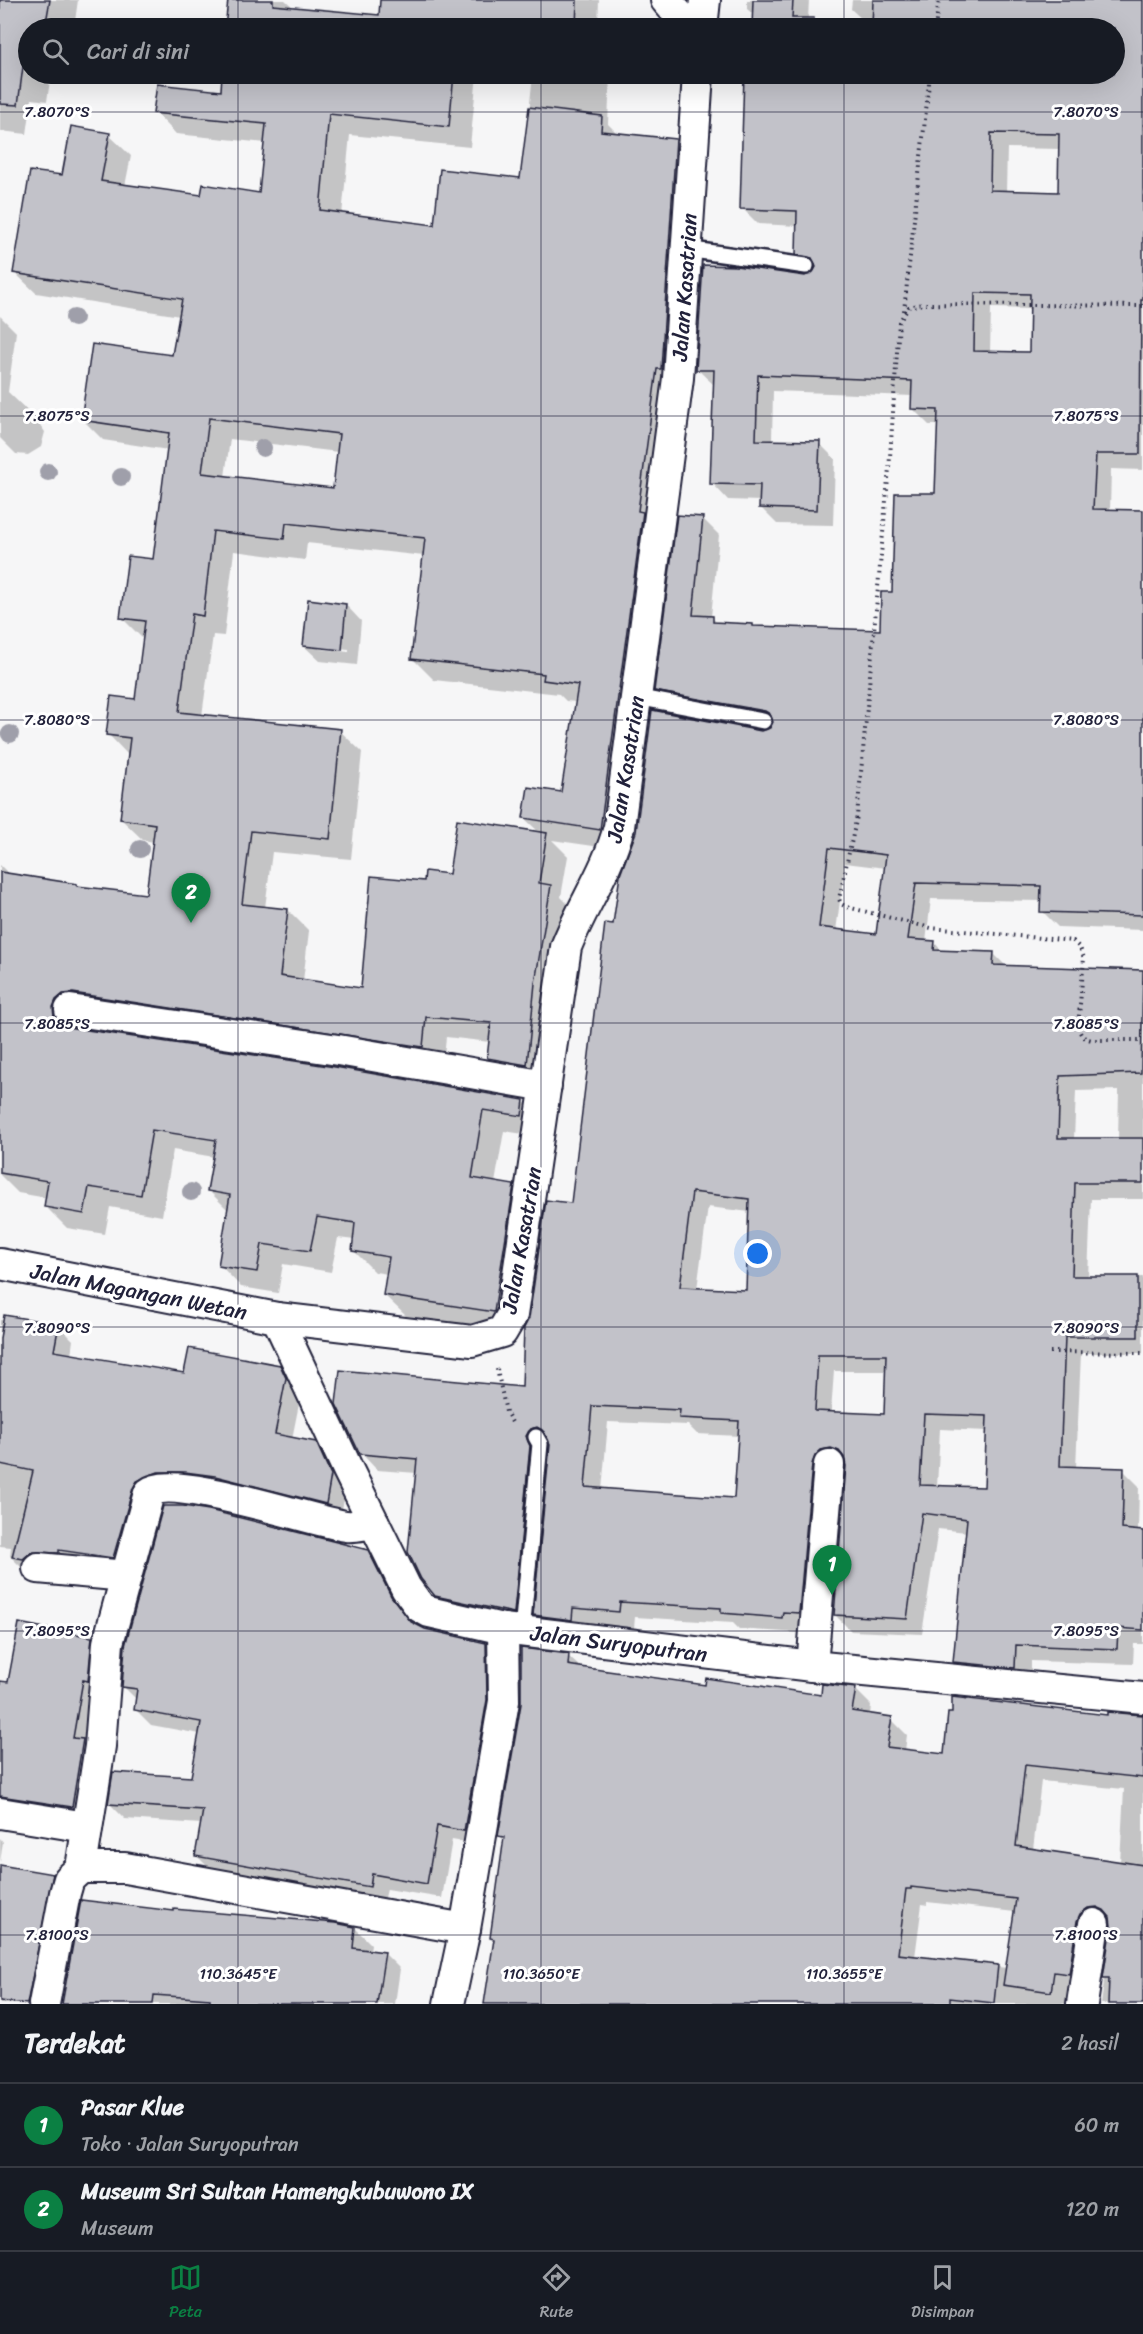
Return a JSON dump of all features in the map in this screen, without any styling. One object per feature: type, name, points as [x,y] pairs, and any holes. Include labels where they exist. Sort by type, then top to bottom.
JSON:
[{"type":"street","points":[[666,0],[681,18]]},
{"type":"street","points":[[703,18],[705,0]]},
{"type":"street","name":"Jalan Kasatrian","points":[[277,1318],[472,1341],[502,1332],[512,1315],[566,947],[575,924],[614,849],[619,827],[678,378],[697,84]]},
{"type":"street","points":[[70,1010],[338,1050],[546,1086]]},
{"type":"street","name":"Jalan Magangan Wetan","points":[[0,1264],[277,1318]]},
{"type":"street","name":"Jalan Suryoputran","points":[[277,1318],[406,1588],[420,1607],[444,1617],[512,1630],[812,1666],[1143,1698]]},
{"type":"street","points":[[812,1666],[829,1465]]},
{"type":"street","points":[[44,2004],[65,1893],[69,1879],[81,1868],[100,1746],[108,1643],[149,1493],[159,1488],[171,1488],[230,1497],[348,1527],[374,1523]]},
{"type":"street","points":[[38,1568],[126,1576]]},
{"type":"street","points":[[449,2004],[465,1929],[504,1701],[512,1630]]},
{"type":"street","points":[[0,1813],[86,1827]]},
{"type":"street","points":[[81,1868],[125,1868],[465,1929]]},
{"type":"street","points":[[1082,2004],[1094,1924]]},
{"type":"lane","points":[[686,249],[806,266]]},
{"type":"lane","points":[[636,697],[763,721]]},
{"type":"lane","points":[[512,1630],[540,1444],[536,1437]]},
{"type":"path","points":[[937,18],[939,0]]},
{"type":"path","points":[[903,315],[929,84]]},
{"type":"path","points":[[1143,306],[923,304],[909,307],[899,322],[890,457],[857,816],[839,899],[841,904],[847,908],[931,928],[1073,941],[1080,948],[1084,958],[1078,1027],[1080,1034],[1092,1040],[1143,1040]]},
{"type":"path","points":[[493,1335],[496,1365],[506,1412],[516,1428],[536,1437]]},
{"type":"path","points":[[1050,1352],[1143,1353]]},
{"type":"building","points":[[0,0],[50,0],[47,18],[18,18],[18,84],[21,84],[18,105],[0,104]]},
{"type":"building","points":[[228,0],[273,0],[273,5],[379,15],[380,0],[577,0],[576,18],[226,18]]},
{"type":"building","points":[[753,0],[793,0],[792,18],[752,18]]},
{"type":"building","points":[[873,0],[1143,0],[1143,300],[1141,300],[1140,454],[1096,454],[1093,509],[1143,510],[1143,915],[1040,912],[1041,886],[916,883],[908,939],[935,941],[934,950],[994,952],[993,965],[1143,970],[1141,1073],[1060,1076],[1058,1138],[1143,1138],[1143,1183],[1075,1183],[1072,1276],[1138,1276],[1138,1337],[1065,1337],[1060,1466],[1124,1468],[1122,1529],[1143,1531],[1143,1630],[1118,1628],[1117,1649],[1016,1645],[1015,1668],[953,1662],[967,1519],[922,1513],[907,1619],[834,1615],[846,1466],[844,1457],[839,1451],[831,1448],[821,1450],[815,1456],[812,1464],[799,1613],[783,1612],[782,1618],[721,1613],[721,1608],[620,1602],[619,1612],[573,1608],[572,1620],[533,1615],[550,1445],[544,1432],[537,1427],[531,1429],[526,1436],[530,1446],[514,1613],[435,1596],[421,1579],[408,1552],[417,1459],[360,1454],[336,1404],[340,1370],[522,1387],[524,1328],[529,1318],[546,1200],[571,1203],[605,923],[613,924],[620,875],[636,832],[652,710],[761,731],[770,728],[773,722],[770,714],[765,711],[654,691],[677,515],[703,517],[693,615],[713,616],[713,622],[753,624],[753,626],[880,630],[881,592],[892,592],[895,493],[935,493],[938,410],[911,409],[912,381],[758,375],[756,440],[820,441],[817,510],[759,508],[760,485],[710,484],[714,370],[696,370],[703,265],[736,266],[805,276],[813,272],[816,267],[812,258],[796,255],[797,211],[740,209],[744,84],[1125,84],[1125,18],[872,18]],"holes":[[[991,133],[1059,134],[1058,192],[990,190]],[[975,293],[1030,294],[1029,352],[974,351]],[[829,848],[886,855],[876,934],[819,927]],[[692,1192],[749,1199],[746,1290],[680,1287]],[[818,1355],[886,1355],[884,1414],[815,1411]],[[592,1406],[680,1410],[679,1418],[739,1421],[734,1498],[585,1487]],[[924,1414],[987,1416],[984,1487],[920,1485]]]},
{"type":"building","points":[[157,84],[221,91],[221,84],[453,84],[449,127],[329,114],[320,210],[434,225],[440,169],[520,178],[529,107],[602,116],[601,131],[676,139],[661,369],[657,369],[638,511],[643,512],[600,830],[523,818],[528,787],[561,792],[578,685],[543,680],[544,674],[411,659],[425,538],[286,523],[284,539],[213,531],[203,616],[192,614],[179,712],[341,729],[330,839],[251,831],[242,904],[288,909],[280,976],[361,988],[371,876],[424,881],[425,871],[449,874],[457,819],[547,833],[539,883],[551,885],[535,983],[527,1065],[487,1058],[491,1023],[426,1017],[423,1047],[73,993],[63,994],[56,1000],[53,1007],[54,1017],[60,1024],[67,1027],[335,1067],[524,1100],[522,1116],[483,1110],[472,1178],[514,1185],[494,1312],[383,1295],[389,1257],[352,1251],[355,1223],[317,1217],[310,1251],[262,1244],[257,1272],[218,1266],[230,1195],[207,1191],[216,1140],[152,1130],[141,1195],[89,1187],[84,1214],[44,1207],[48,1181],[0,1173],[0,872],[77,884],[77,886],[146,894],[155,824],[120,819],[130,738],[106,735],[111,696],[135,699],[145,621],[120,618],[128,556],[153,559],[169,433],[81,420],[92,344],[172,355],[182,299],[13,273],[30,171],[62,175],[71,126],[110,133],[101,181],[201,195],[203,184],[259,193],[266,124],[153,113]],"holes":[[[209,418],[339,434],[333,488],[202,473]]]},
{"type":"building","points":[[308,599],[346,604],[342,650],[303,646]]},
{"type":"building","points":[[4,1315],[59,1324],[54,1351],[184,1373],[189,1348],[280,1365],[286,1378],[275,1434],[316,1442],[331,1475],[326,1504],[215,1476],[185,1472],[158,1472],[137,1481],[133,1488],[113,1558],[59,1550],[59,1553],[31,1552],[23,1559],[12,1557],[33,1471],[0,1464],[0,1338]]},
{"type":"building","points":[[163,1506],[209,1510],[368,1550],[391,1596],[411,1622],[425,1629],[486,1643],[487,1700],[464,1831],[437,1826],[427,1884],[372,1874],[370,1887],[195,1856],[203,1810],[108,1804],[113,1772],[191,1777],[201,1722],[134,1710],[137,1689],[122,1687],[125,1646]]},
{"type":"building","points":[[19,1623],[92,1637],[88,1681],[83,1680],[73,1738],[83,1739],[72,1807],[0,1796],[0,1681],[8,1682]]},
{"type":"building","points":[[521,1648],[569,1654],[568,1665],[705,1685],[706,1678],[821,1695],[822,1684],[856,1688],[852,1711],[892,1717],[887,1747],[944,1754],[948,1713],[952,1713],[952,1697],[1107,1715],[1107,1712],[1143,1715],[1143,1778],[1025,1765],[1016,1846],[1143,1865],[1143,2004],[1108,2004],[1109,1978],[1103,1978],[1111,1926],[1110,1917],[1104,1910],[1097,1907],[1088,1908],[1080,1914],[1069,1974],[1054,1972],[1051,1992],[1003,1985],[1016,1899],[911,1887],[911,1889],[906,1889],[898,1954],[998,1965],[994,2003],[950,1998],[950,2004],[484,2004],[494,1939],[490,1938],[504,1837],[498,1836],[521,1704]]},
{"type":"building","points":[[0,1865],[53,1874],[27,2004],[0,2001]]},
{"type":"building","points":[[81,1900],[174,1911],[174,1909],[335,1923],[355,1927],[353,1948],[385,1952],[377,2004],[210,2004],[210,1999],[154,1995],[153,2004],[62,2004]]},
{"type":"place","name":"Museum Sri Sultan Hamengkubuwono IX","points":[[191,923]]},
{"type":"place","name":"Pasar Klue","points":[[832,1595]]}]
